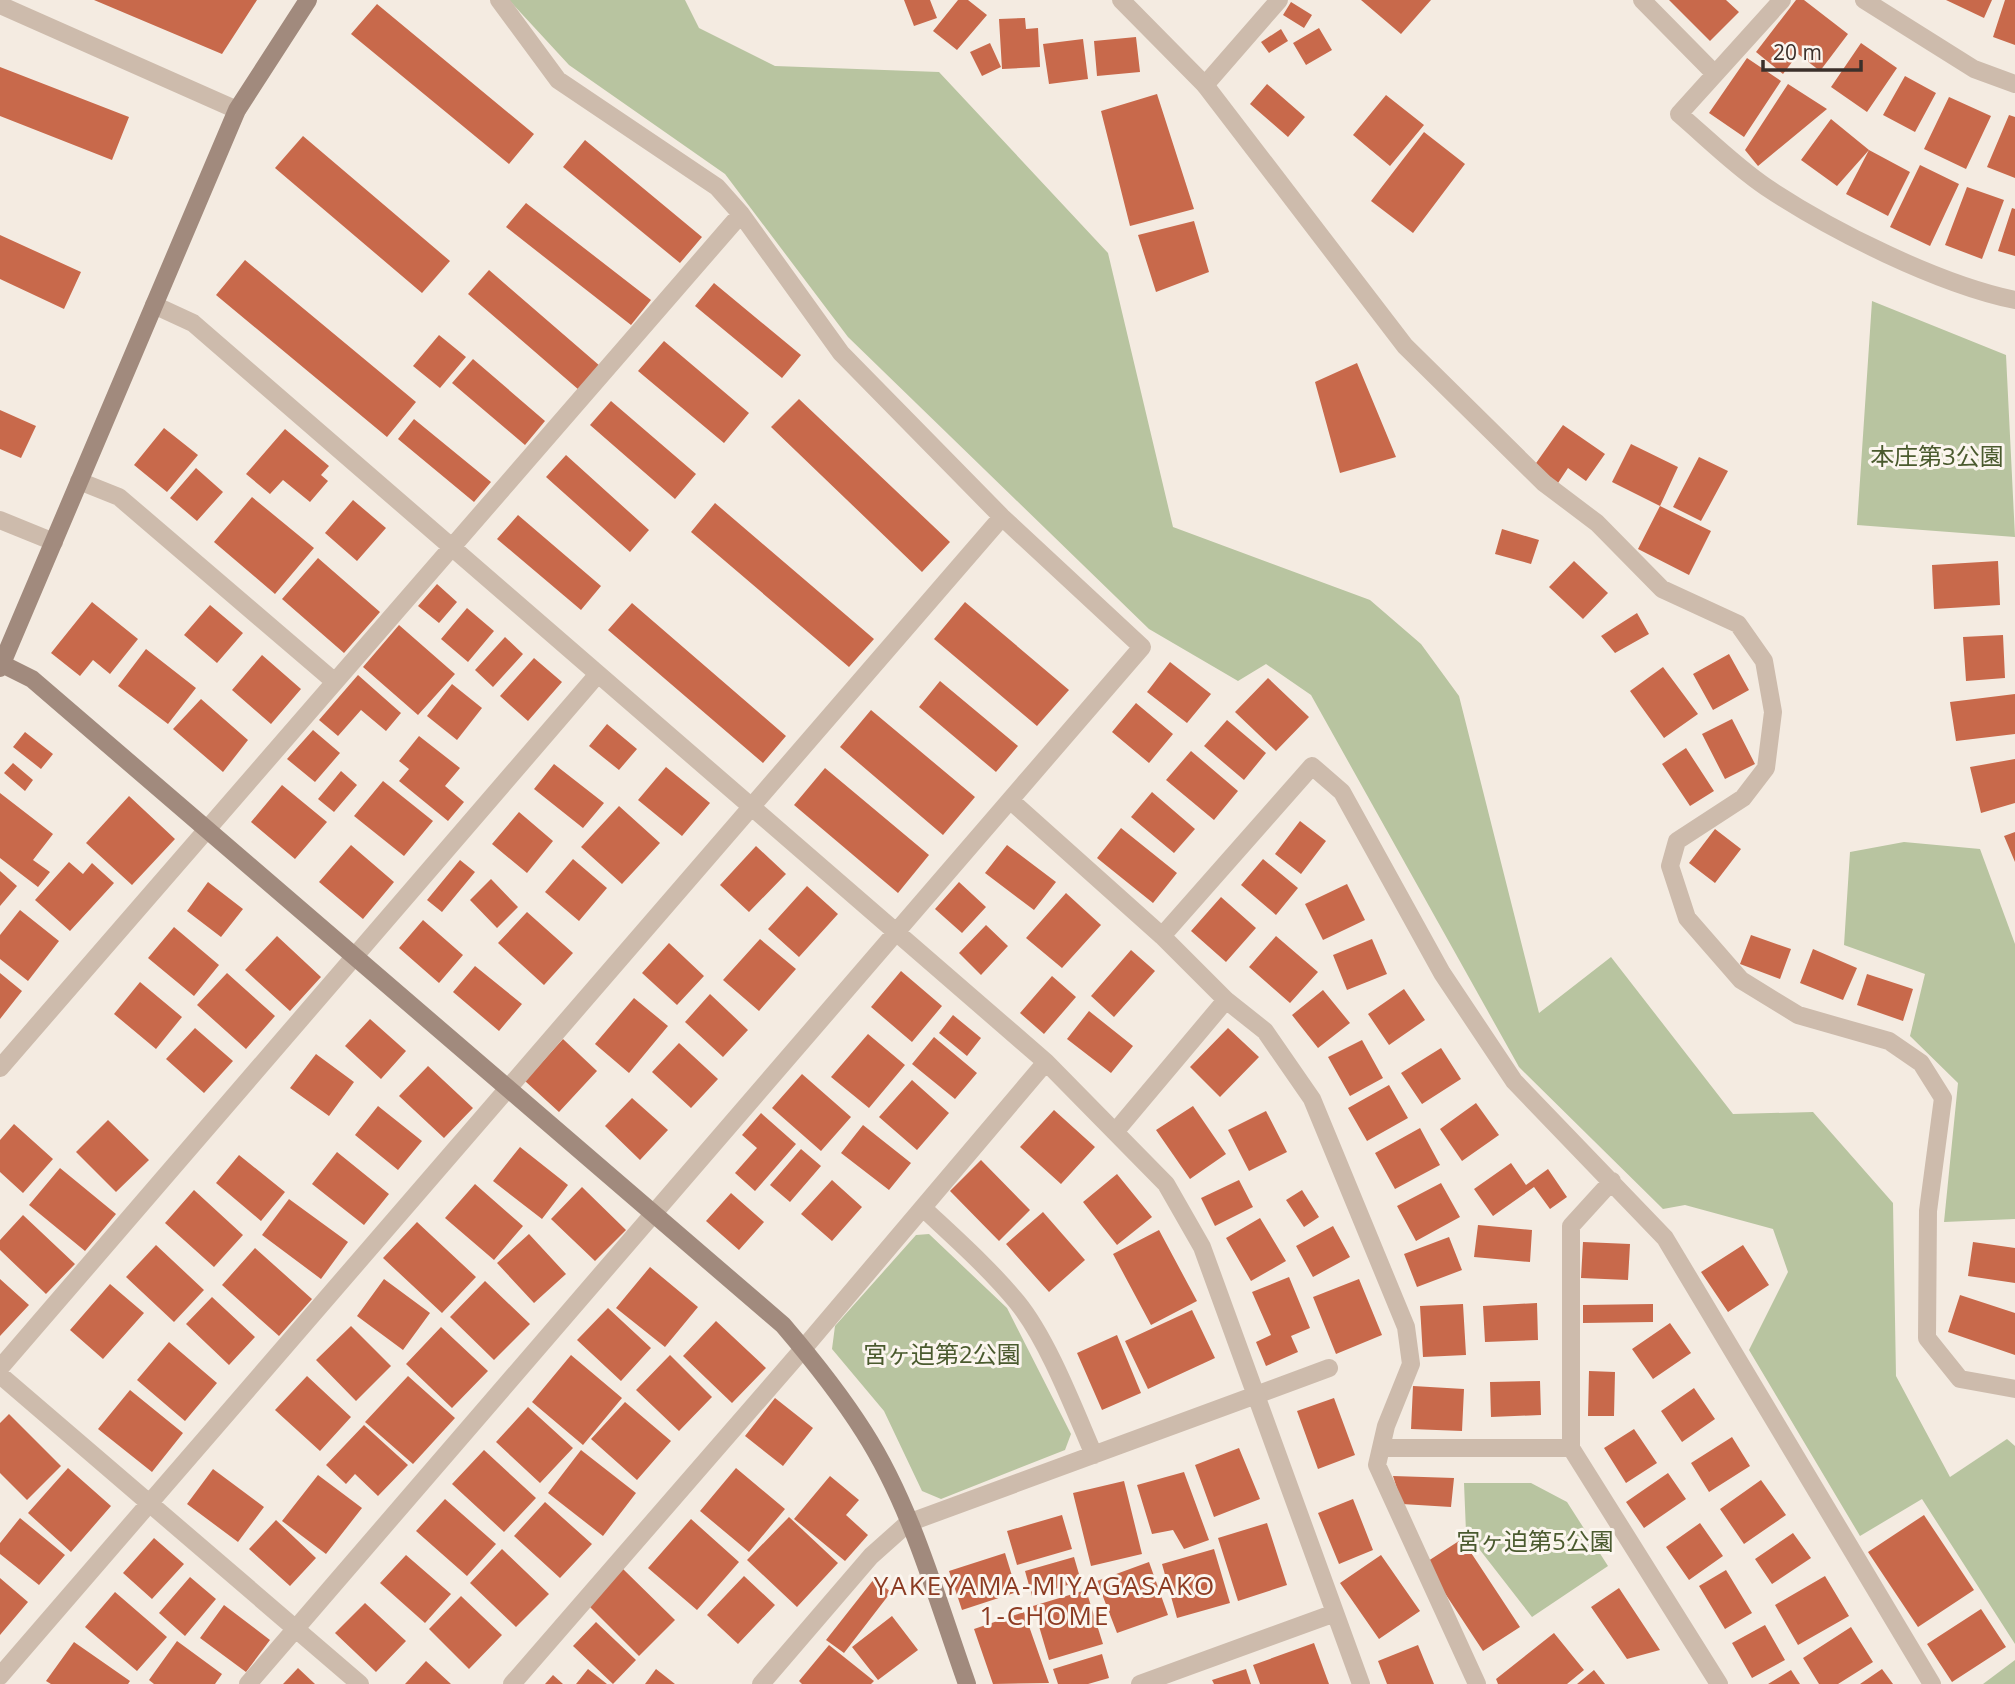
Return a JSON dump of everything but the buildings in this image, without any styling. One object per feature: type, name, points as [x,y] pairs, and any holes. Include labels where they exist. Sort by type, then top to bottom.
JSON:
[{"type":"street","points":[[308,0],[237,110],[1,666],[32,679],[783,1325],[865,1433],[908,1523],[967,1684]]},
{"type":"street","points":[[248,1684],[1142,648],[1002,517],[841,353],[741,214],[717,187],[558,80],[499,0]]},
{"type":"street","points":[[1121,0],[1205,85],[1405,346],[1544,483],[1597,523],[1662,589],[1738,624],[1764,661],[1773,712],[1766,768],[1743,798],[1677,841],[1670,866],[1686,918],[1741,980],[1752,987],[1798,1015],[1889,1041],[1921,1063],[1943,1098],[1928,1211],[1927,1338],[1960,1378],[2015,1389]]},
{"type":"street","points":[[1205,85],[1279,0]]},
{"type":"street","points":[[1642,0],[1715,74]]},
{"type":"street","points":[[1782,0],[1679,114],[1765,186],[1883,253],[1993,295],[2015,300]]},
{"type":"street","points":[[1864,0],[1974,69],[2015,84]]},
{"type":"street","points":[[0,5],[237,110]]},
{"type":"street","points":[[0,1068],[741,214]]},
{"type":"street","points":[[154,305],[193,323],[1046,1062],[1166,1184],[1202,1247],[1360,1684]]},
{"type":"street","points":[[79,481],[119,497],[335,682]]},
{"type":"street","points":[[0,1676],[1002,517]]},
{"type":"street","points":[[0,520],[54,542]]},
{"type":"street","points":[[0,1368],[598,674]]},
{"type":"street","points":[[1161,936],[1312,766],[1342,792],[1442,973],[1514,1081],[1665,1238],[1932,1684]]},
{"type":"street","points":[[1010,800],[1161,936],[1226,1000],[1265,1031],[1312,1099],[1406,1327],[1410,1364],[1377,1465],[1477,1684]]},
{"type":"street","points":[[1115,1132],[1226,1000]]},
{"type":"street","points":[[512,1684],[803,1349],[1046,1062]]},
{"type":"street","points":[[1612,1181],[1571,1226],[1572,1448],[1719,1684]]},
{"type":"street","points":[[923,1208],[987,1268],[1019,1304],[1059,1376],[1094,1455]]},
{"type":"street","points":[[761,1684],[871,1556],[908,1523],[1329,1368]]},
{"type":"street","points":[[0,1375],[360,1684]]},
{"type":"street","points":[[1381,1448],[1572,1448]]},
{"type":"street","points":[[1140,1684],[1335,1613]]},
{"type":"green space","points":[[509,0],[685,0],[699,28],[775,66],[939,72],[1108,253],[1173,527],[1370,600],[1421,644],[1459,696],[1539,1013],[1611,957],[1733,1114],[1813,1112],[1893,1203],[1896,1376],[1950,1477],[2007,1439],[2015,1446],[2015,1644],[1922,1499],[1860,1536],[1749,1350],[1788,1272],[1773,1229],[1685,1205],[1663,1209],[1519,1067],[1311,695],[1266,664],[1238,681],[1149,629],[848,337],[725,174],[569,65]]},
{"type":"green space","name":"本庄第3公園","points":[[1872,301],[2006,355],[2015,537],[1857,525]]},
{"type":"green space","points":[[1904,842],[1980,849],[2015,944],[2015,1219],[1944,1222],[1958,1083],[1910,1036],[1925,974],[1844,945],[1850,852]]},
{"type":"green space","name":"宮ヶ迫第2公園","points":[[929,1234],[1007,1308],[1071,1434],[1065,1450],[941,1499],[922,1491],[884,1411],[832,1349],[835,1326],[916,1235]]},
{"type":"green space","name":"宮ヶ迫第5公園","points":[[1464,1483],[1531,1483],[1567,1502],[1608,1566],[1532,1617],[1466,1532]]},
{"type":"green space","points":[[2015,1660],[2015,1684],[1983,1684]]},
{"type":"district","name":"YAKEYAMA-MIYAGASAKO 1-CHOME","points":[[1045,1601]]}]
